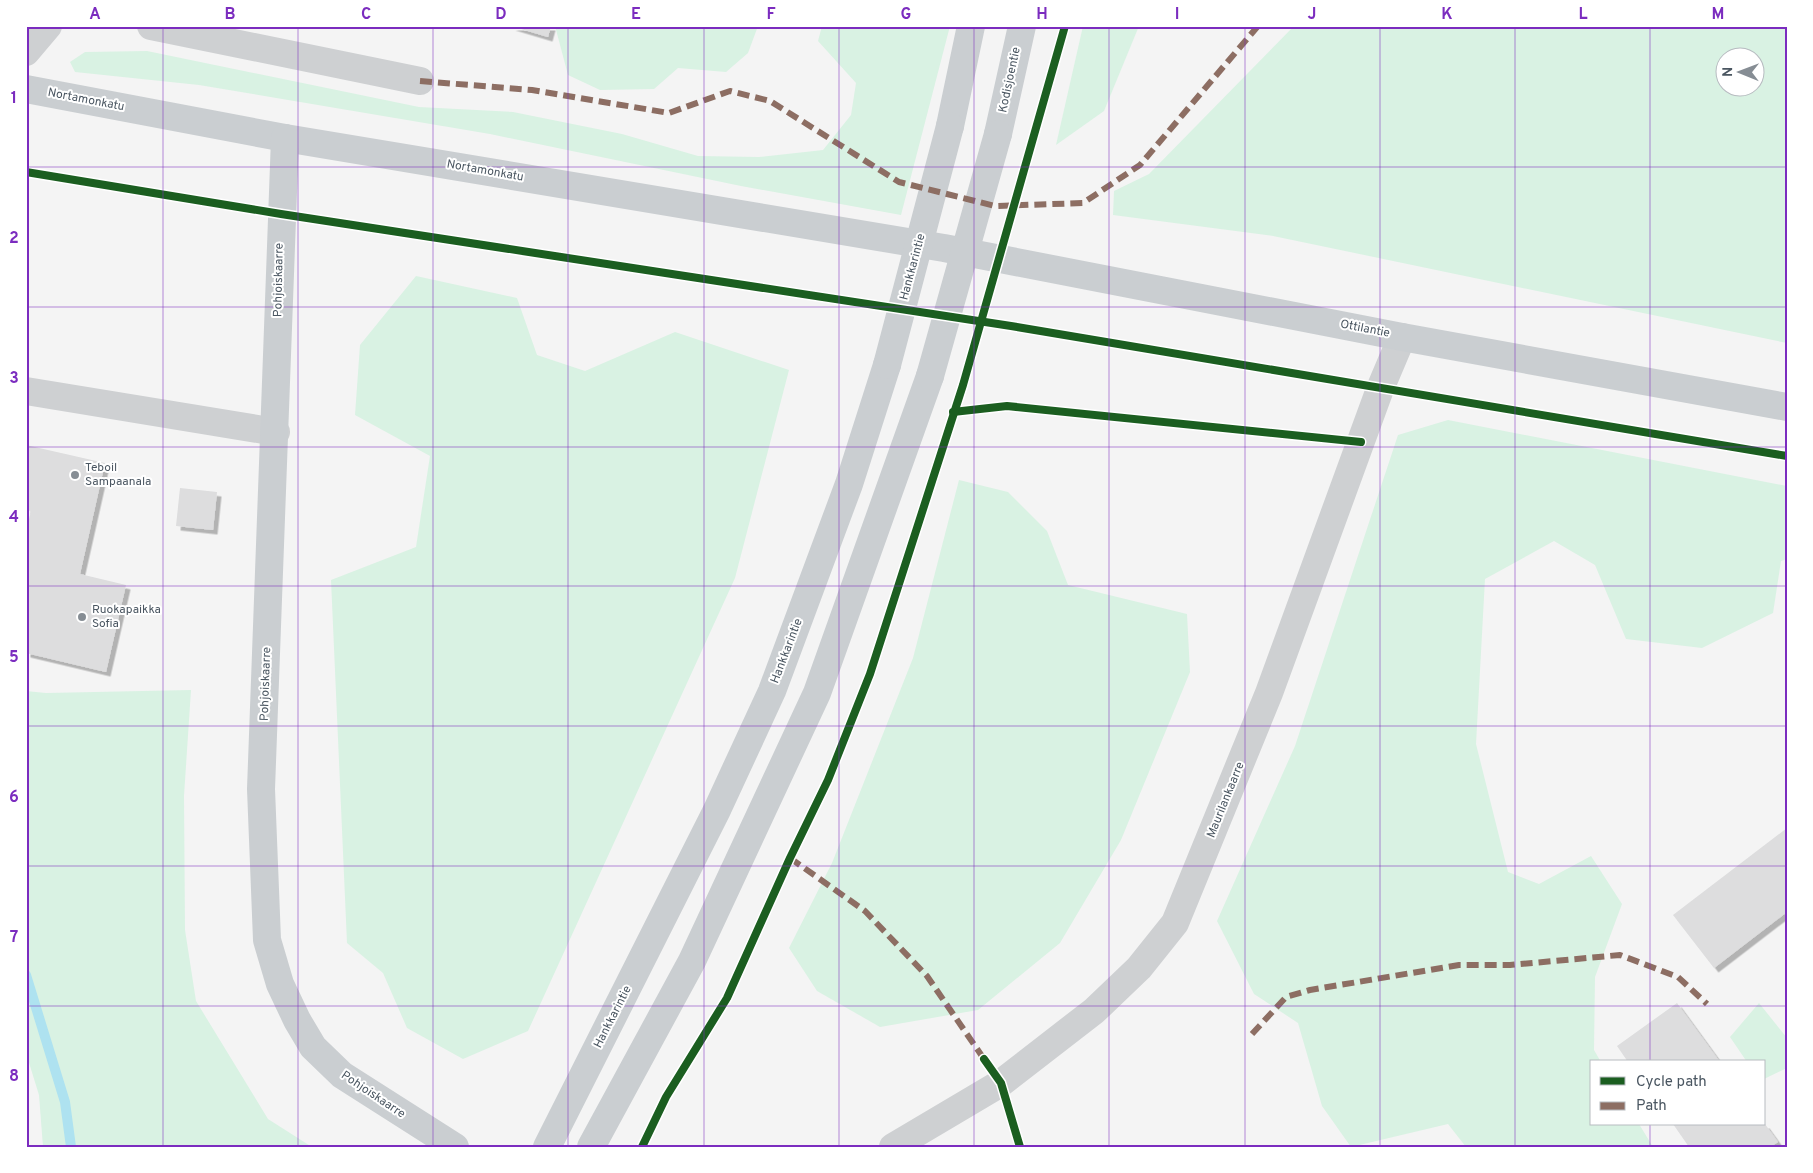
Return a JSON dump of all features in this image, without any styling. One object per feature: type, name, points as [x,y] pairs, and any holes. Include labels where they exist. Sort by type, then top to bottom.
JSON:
[{"type":"main road","name":"Hankkarintie","points":[[547,1147],[717,810],[772,691],[849,484],[887,365],[950,126],[971,26]]},
{"type":"main road","name":"Kodisjoentie","points":[[591,1147],[692,961],[817,693],[930,376],[998,134],[1022,26]]},
{"type":"main road","name":"Nortamonkatu","points":[[26,89],[285,138],[944,248]]},
{"type":"main road","name":"Pohjoiskaarre","points":[[285,138],[280,214],[276,432],[261,790],[267,940],[280,984],[297,1020],[313,1047],[342,1075],[455,1147]]},
{"type":"main road","name":"Ottilantie","points":[[944,248],[1402,336],[1787,407]]},
{"type":"street","points":[[26,52],[48,26]]},
{"type":"street","points":[[150,26],[420,81]]},
{"type":"street","name":"Maurilankaarre","points":[[893,1147],[1001,1083],[1094,1011],[1139,968],[1175,923],[1269,693],[1380,389],[1402,336]]},
{"type":"street","points":[[26,391],[276,432]]},
{"type":"green space","points":[[555,26],[758,26],[748,53],[726,72],[678,68],[654,89],[600,90],[568,75]]},
{"type":"green space","points":[[822,26],[950,26],[901,215],[741,186],[490,134],[199,85],[75,72],[70,62],[85,52],[147,51],[419,107],[513,112],[622,134],[698,156],[759,157],[823,150],[851,115],[856,83],[818,41]]},
{"type":"green space","points":[[1083,26],[1139,26],[1104,111],[1056,145]]},
{"type":"green space","points":[[1294,26],[1787,26],[1787,343],[1273,236],[1113,215],[1114,191],[1149,174]]},
{"type":"green space","points":[[416,276],[517,298],[537,355],[585,371],[675,332],[789,370],[735,578],[528,1031],[463,1059],[407,1028],[383,973],[347,943],[331,580],[416,547],[430,456],[355,415],[360,345]]},
{"type":"green space","points":[[1448,420],[1787,486],[1787,559],[1781,561],[1773,613],[1702,648],[1626,639],[1595,565],[1554,541],[1485,579],[1476,744],[1508,872],[1539,884],[1591,856],[1622,904],[1595,977],[1594,1050],[1600,1060],[1590,1060],[1590,1126],[1640,1126],[1653,1147],[1466,1147],[1448,1124],[1351,1147],[1322,1106],[1298,1023],[1254,994],[1217,921],[1295,746],[1398,435]]},
{"type":"green space","points":[[959,480],[1008,492],[1047,531],[1068,585],[1187,614],[1190,672],[1121,840],[1060,943],[978,1010],[880,1027],[817,991],[789,948],[832,863],[913,658]]},
{"type":"green space","points":[[191,690],[184,796],[185,930],[196,1001],[268,1119],[312,1147],[43,1147],[39,1095],[26,1053],[26,691],[46,693]]},
{"type":"green space","points":[[1759,1003],[1787,1038],[1787,1068],[1766,1078],[1766,1060],[1746,1060],[1730,1037]]},
{"type":"building","points":[[511,26],[551,26],[548,37]]},
{"type":"building","points":[[26,445],[105,463],[80,574],[126,585],[106,672],[26,653],[26,531],[31,511],[26,510]]},
{"type":"building","points":[[180,488],[217,492],[213,530],[176,526]]},
{"type":"building","points":[[1787,828],[1787,912],[1714,968],[1673,915]]},
{"type":"building","points":[[1677,1003],[1719,1060],[1627,1060],[1617,1046]]},
{"type":"building","points":[[1766,1125],[1778,1142],[1770,1147],[1689,1147],[1674,1126]]},
{"type":"waterway","points":[[26,975],[65,1102],[71,1147]]},
{"type":"marked path","points":[[420,81],[532,90],[669,113],[730,91],[770,101],[899,182],[995,206],[1083,203],[1140,165],[1258,26]]},
{"type":"marked path","points":[[790,858],[865,911],[927,976],[984,1059]]},
{"type":"marked path","points":[[1252,1034],[1286,997],[1310,990],[1459,965],[1510,965],[1620,955],[1678,977],[1707,1004]]},
{"type":"cycle path","points":[[642,1147],[666,1097],[727,998],[790,858],[828,780],[870,674],[963,385],[1065,26]]},
{"type":"cycle path","points":[[26,172],[281,214],[1011,326],[1787,456]]},
{"type":"cycle path","points":[[953,412],[1007,406],[1361,442]]},
{"type":"cycle path","points":[[984,1059],[1001,1083],[1020,1147]]},
{"type":"place","name":"Teboil Sampaanala","points":[[75,475]]},
{"type":"place","name":"Ruokapaikka Sofia","points":[[82,617]]}]
